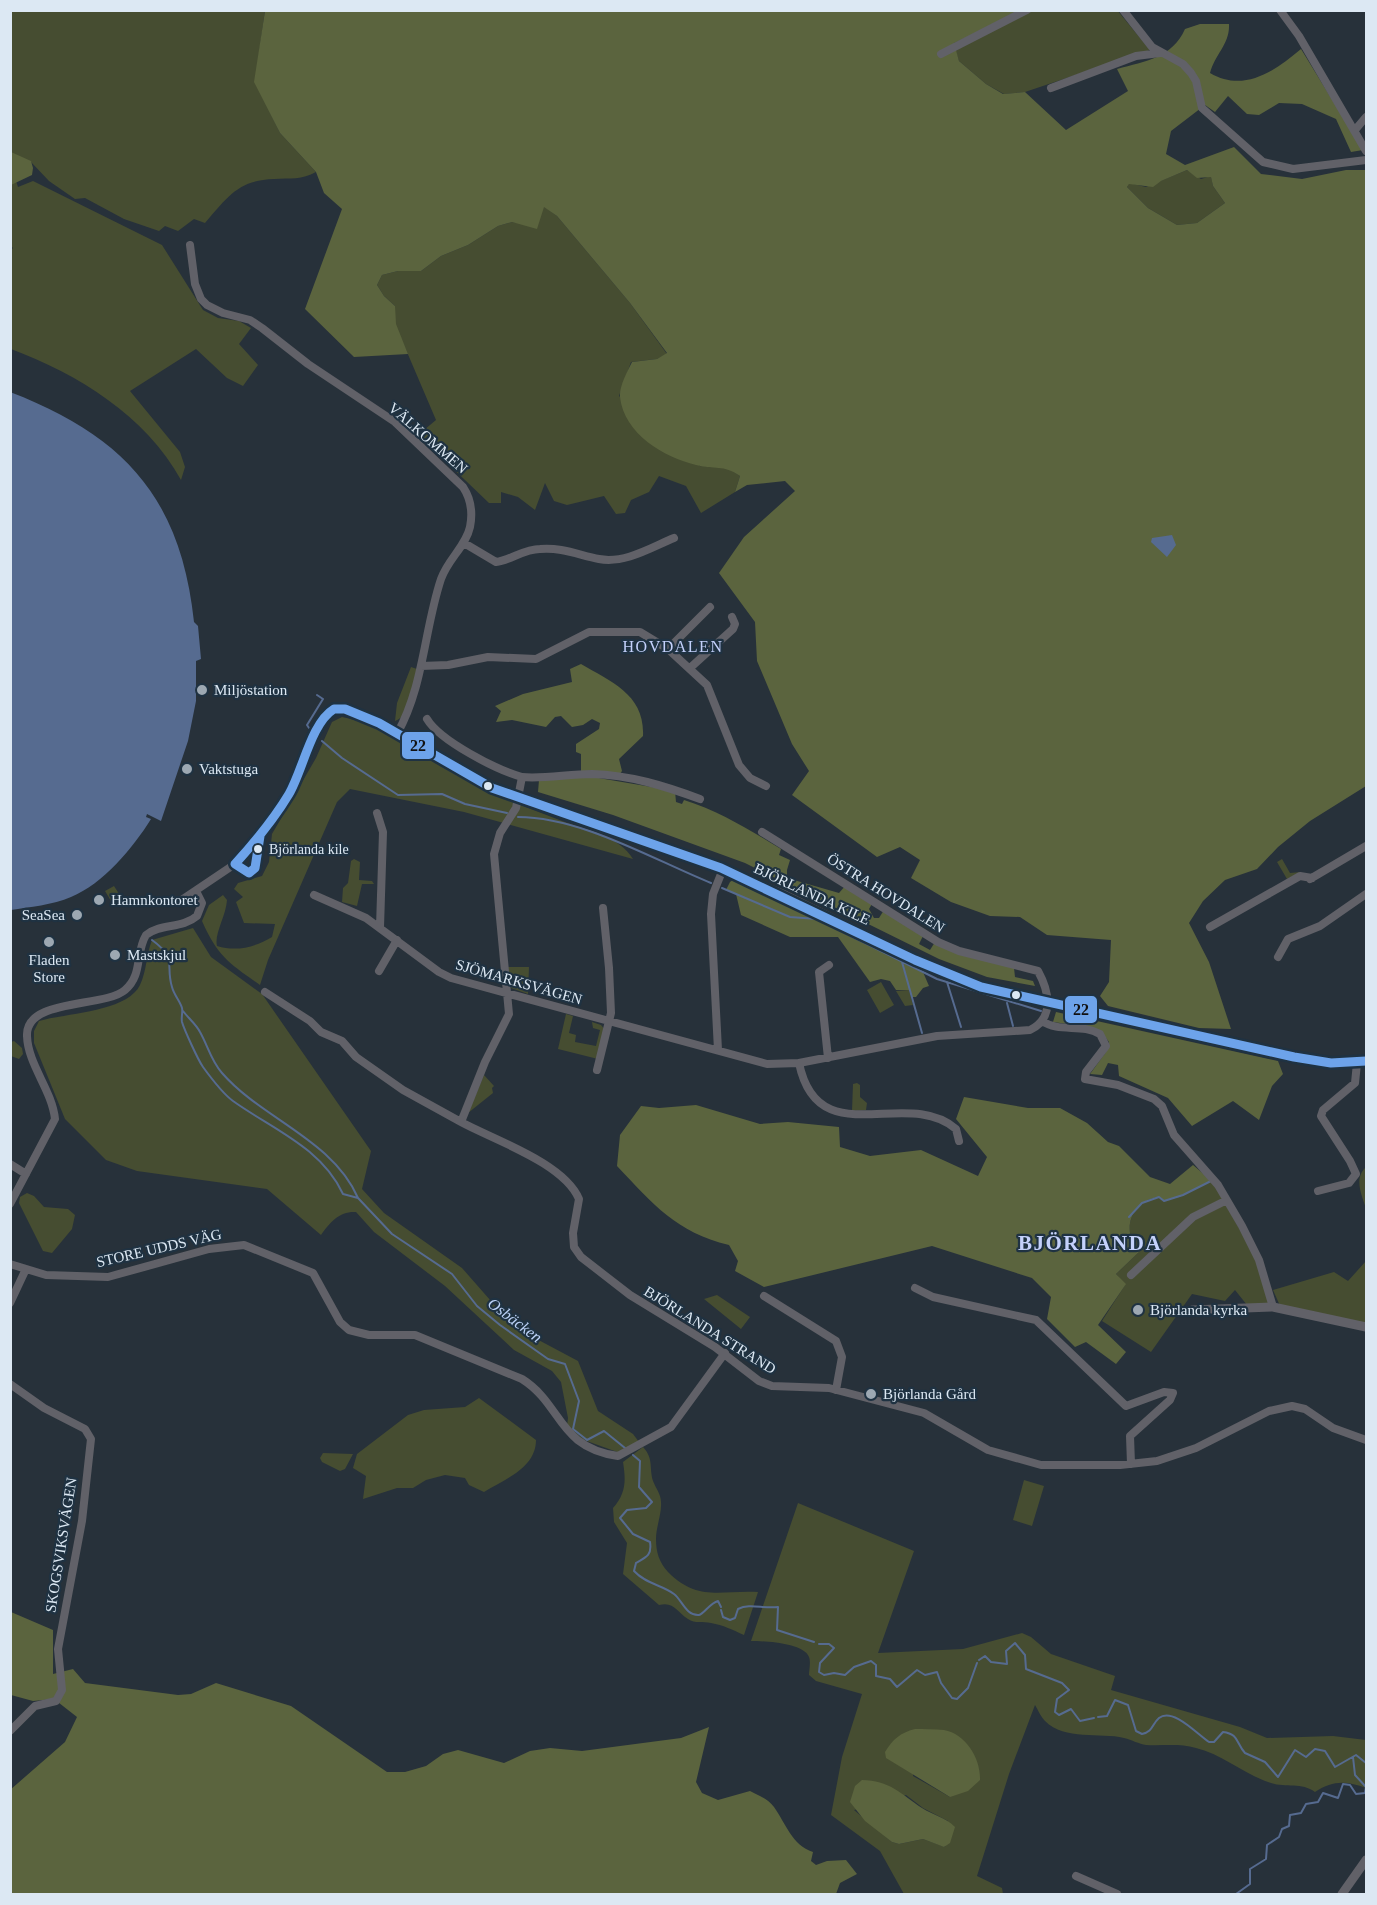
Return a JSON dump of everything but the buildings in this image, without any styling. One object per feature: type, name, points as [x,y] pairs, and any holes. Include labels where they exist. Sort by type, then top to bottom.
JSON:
[{"type":"street","points":[[941,54],[1027,10]]},
{"type":"street","points":[[1123,10],[1152,47],[1183,64],[1191,73],[1196,81],[1202,108],[1263,162],[1293,169],[1366,160]]},
{"type":"street","points":[[1280,10],[1355,129],[1366,151]]},
{"type":"street","points":[[1051,88],[1136,56],[1161,53]]},
{"type":"street","points":[[1355,129],[1366,117]]},
{"type":"street","name":"VÄLKOMMEN","points":[[190,245],[195,284],[207,305],[223,314],[250,320],[308,364],[395,422],[463,487],[472,512],[464,543],[450,559],[441,580],[412,704],[397,734]]},
{"type":"street","points":[[464,543],[496,562],[538,549],[570,550],[600,559],[615,559],[657,547],[674,538]]},
{"type":"street","points":[[668,649],[710,607]]},
{"type":"street","points":[[690,668],[734,629],[735,624],[732,617]]},
{"type":"street","points":[[421,666],[447,665],[488,657],[536,659],[589,632],[640,632],[668,649],[707,685],[739,765],[755,783],[766,786]]},
{"type":"street","name":"BJÖRLANDA KILE","points":[[180,902],[235,864],[260,836],[302,769],[326,714],[335,709],[345,708],[397,734],[474,780],[518,798],[723,869],[786,895],[956,978],[1048,1004],[1312,1061],[1357,1063],[1366,1061]]},
{"type":"street","points":[[427,719],[434,728],[474,755],[522,777],[592,774],[616,777],[665,786],[700,800]]},
{"type":"street","points":[[461,1122],[485,1062],[508,1019],[510,1006],[494,855],[499,835],[513,814],[522,777]]},
{"type":"street","points":[[377,813],[382,832],[380,927]]},
{"type":"street","name":"ÖSTRA HOVDALEN","points":[[762,832],[938,942],[959,951],[1038,971],[1045,983],[1048,1004]]},
{"type":"street","points":[[1210,927],[1300,876],[1311,878],[1366,846]]},
{"type":"street","points":[[718,1050],[711,907],[723,869]]},
{"type":"street","points":[[10,1204],[55,1119],[28,1044],[27,1030],[30,1022],[36,1016],[53,1009],[112,998],[124,991],[138,971],[146,935],[158,928],[185,924],[197,916],[202,903],[196,891]]},
{"type":"street","points":[[1278,957],[1288,939],[1320,926],[1366,894]]},
{"type":"street","name":"SJÖMARKSVÄGEN","points":[[314,895],[352,910],[380,927],[444,974],[507,994],[767,1064],[799,1063],[937,1036],[1030,1030],[1042,1021]]},
{"type":"street","points":[[597,1070],[609,1020],[609,968],[603,908]]},
{"type":"street","points":[[379,972],[398,940]]},
{"type":"street","points":[[828,1058],[819,972],[829,965]]},
{"type":"street","name":"BJÖRLANDA STRAND","points":[[265,992],[310,1021],[321,1032],[342,1041],[356,1057],[403,1090],[461,1122],[527,1154],[567,1182],[579,1199],[573,1233],[574,1247],[581,1257],[636,1300],[725,1353],[759,1381],[772,1386],[836,1390],[924,1413],[988,1450],[1021,1461],[1058,1466],[1131,1464],[1177,1456],[1281,1407],[1305,1409],[1325,1424],[1366,1440]]},
{"type":"street","points":[[1048,1004],[1042,1021],[1054,1027],[1096,1031],[1104,1037],[1104,1051],[1086,1072],[1085,1079],[1118,1085],[1159,1104],[1166,1113],[1174,1135],[1218,1185],[1259,1260],[1273,1307]]},
{"type":"street","points":[[799,1063],[803,1077],[815,1098],[834,1112],[849,1116],[898,1113],[932,1117],[956,1130],[959,1141]]},
{"type":"street","points":[[1318,1191],[1349,1183],[1356,1174],[1321,1114],[1351,1090],[1357,1079],[1357,1063]]},
{"type":"street","points":[[10,1164],[26,1174]]},
{"type":"street","points":[[1131,1275],[1193,1217],[1225,1201]]},
{"type":"street","name":"STORE UDDS VÄG","points":[[10,1264],[24,1271],[46,1275],[108,1277],[209,1249],[244,1245],[313,1273],[339,1322],[349,1330],[369,1335],[415,1335],[522,1378],[536,1389],[572,1437],[593,1449],[618,1456],[671,1427],[725,1353]]},
{"type":"street","points":[[10,1303],[24,1271]]},
{"type":"street","points":[[915,1288],[933,1297],[1036,1320],[1126,1406],[1164,1392],[1173,1393],[1170,1400],[1130,1436],[1131,1464]]},
{"type":"street","points":[[764,1296],[836,1341],[842,1357],[836,1390]]},
{"type":"street","points":[[1192,1310],[1273,1307],[1366,1327]]},
{"type":"street","name":"SKOGSVIKSVÄGEN","points":[[10,1384],[44,1407],[85,1429],[91,1439],[79,1538],[58,1649],[62,1693],[56,1701],[32,1709],[12,1728]]},
{"type":"street","points":[[1342,1894],[1366,1860]]},
{"type":"street","points":[[1076,1876],[1117,1894]]},
{"type":"green space","points":[[265,10],[255,82],[280,133],[316,172],[301,177],[251,183],[234,192],[205,223],[194,219],[178,231],[165,226],[159,231],[124,219],[85,198],[75,199],[49,181],[31,162],[11,170],[11,11]]},
{"type":"green space","points":[[1117,10],[1150,50],[1025,92],[1004,94],[986,84],[959,61],[953,43],[1024,11]]},
{"type":"green space","points":[[265,11],[1024,11],[954,43],[959,61],[986,84],[1003,94],[1025,92],[1066,130],[1128,91],[1117,69],[1157,57],[1180,39],[1185,29],[1200,24],[1229,24],[1225,43],[1210,73],[1223,79],[1235,81],[1258,77],[1281,65],[1301,49],[1363,150],[1351,152],[1336,119],[1302,104],[1279,103],[1259,115],[1247,114],[1228,96],[1215,112],[1205,105],[1171,131],[1166,154],[1185,165],[1234,147],[1261,174],[1302,179],[1346,170],[1366,170],[1366,786],[1310,821],[1278,847],[1257,869],[1225,880],[1203,901],[1189,923],[1209,962],[1231,1029],[1199,1028],[1108,1006],[1100,996],[1109,982],[1111,940],[1047,935],[1020,917],[990,916],[951,902],[911,878],[920,860],[900,847],[877,857],[792,795],[809,771],[792,744],[757,661],[755,622],[719,573],[744,537],[795,491],[785,481],[747,485],[735,492],[740,476],[734,472],[696,465],[671,456],[637,433],[623,410],[620,393],[624,380],[632,362],[657,359],[667,353],[630,303],[557,216],[544,207],[537,229],[512,222],[498,226],[468,245],[441,256],[421,271],[398,271],[382,275],[377,285],[384,296],[395,306],[396,324],[408,354],[354,357],[305,309],[342,209],[324,193],[316,172],[280,133],[254,82]],"holes":[[[1187,170],[1197,178],[1211,177],[1213,186],[1225,203],[1197,223],[1177,225],[1148,208],[1127,187],[1129,184],[1153,187]]]},
{"type":"green space","points":[[11,152],[31,161],[33,168],[32,175],[11,185]]},
{"type":"green space","points":[[1187,170],[1201,179],[1211,176],[1213,186],[1225,203],[1197,223],[1177,225],[1148,208],[1127,187],[1129,183],[1146,187]]},
{"type":"green space","points":[[16,181],[18,187],[33,181],[162,245],[203,310],[218,318],[239,321],[251,328],[239,344],[258,365],[243,386],[227,378],[196,349],[130,391],[180,452],[185,467],[181,480],[149,436],[108,400],[61,371],[11,349],[10,251],[13,248],[10,245],[10,185]]},
{"type":"green space","points":[[544,206],[557,216],[630,303],[667,354],[657,359],[631,362],[619,396],[700,466],[727,467],[740,476],[735,492],[701,513],[686,486],[659,476],[649,492],[631,500],[625,513],[616,514],[604,496],[567,505],[554,501],[545,483],[535,510],[518,497],[501,492],[501,503],[489,503],[418,435],[436,420],[395,324],[395,306],[384,296],[377,285],[382,275],[398,271],[421,271],[441,256],[468,245],[498,226],[512,222],[527,224]]},
{"type":"green space","points":[[581,664],[624,691],[639,710],[643,736],[619,759],[622,771],[619,775],[581,772],[581,754],[576,752],[576,744],[599,729],[600,723],[592,719],[583,725],[572,727],[561,716],[555,717],[546,727],[512,720],[496,722],[501,711],[495,706],[523,694],[572,682],[570,669]]},
{"type":"green space","points":[[411,667],[417,669],[411,699],[405,713],[395,721],[397,703]]},
{"type":"green space","points":[[342,717],[382,731],[444,768],[502,797],[611,839],[627,851],[633,859],[464,812],[350,789],[337,802],[268,960],[260,985],[225,958],[213,943],[202,921],[209,905],[223,895],[227,900],[217,936],[217,946],[232,949],[246,948],[272,937],[275,924],[244,923],[236,902],[243,897],[234,889],[238,883],[262,876],[269,862],[272,834],[316,758],[332,722]]},
{"type":"green space","points":[[587,776],[675,791],[676,802],[682,804],[684,800],[710,810],[781,849],[779,855],[790,860],[787,878],[839,893],[846,885],[873,902],[869,909],[874,918],[879,918],[884,910],[923,936],[919,944],[930,950],[935,942],[1014,968],[1015,977],[1033,981],[1035,986],[987,977],[939,959],[745,863],[613,815],[538,792],[539,780]]},
{"type":"green space","points":[[354,859],[360,862],[359,880],[372,881],[374,884],[362,884],[357,906],[342,902],[343,888],[348,883],[351,861]]},
{"type":"green space","points":[[1282,859],[1290,873],[1301,872],[1287,879],[1277,862]]},
{"type":"green space","points":[[734,879],[852,932],[923,972],[929,986],[923,988],[916,997],[912,997],[910,990],[896,990],[890,981],[881,979],[870,982],[838,937],[790,937],[741,915],[736,894],[726,890]]},
{"type":"green space","points":[[114,886],[123,900],[114,906],[105,891]]},
{"type":"green space","points":[[193,928],[211,957],[262,994],[371,1151],[362,1189],[384,1213],[462,1268],[505,1317],[531,1336],[578,1361],[598,1411],[633,1434],[639,1442],[620,1453],[584,1440],[567,1426],[568,1418],[561,1382],[552,1371],[514,1350],[445,1286],[374,1232],[356,1212],[345,1213],[336,1218],[321,1235],[267,1189],[137,1171],[106,1160],[65,1119],[34,1043],[34,1031],[39,1021],[95,1010],[123,1001],[140,985],[152,940]]},
{"type":"green space","points":[[508,967],[529,967],[528,994],[511,988]]},
{"type":"green space","points":[[881,982],[894,1005],[880,1013],[867,990]]},
{"type":"green space","points":[[909,990],[913,1005],[905,1006],[896,991]]},
{"type":"green space","points":[[1056,1012],[1278,1061],[1283,1074],[1272,1086],[1259,1120],[1233,1101],[1192,1126],[1168,1098],[1119,1076],[1118,1065],[1108,1063],[1102,1075],[1090,1074],[1106,1052],[1109,1042],[1104,1036],[1091,1029],[1053,1022]]},
{"type":"green space","points":[[566,1014],[573,1016],[569,1033],[576,1035],[575,1042],[596,1046],[600,1030],[593,1028],[592,1022],[601,1025],[605,1030],[598,1059],[558,1049]]},
{"type":"green space","points":[[14,1041],[22,1048],[23,1054],[19,1059],[11,1056],[11,1042]]},
{"type":"green space","points":[[484,1075],[494,1086],[493,1093],[468,1113]]},
{"type":"green space","points":[[853,1084],[860,1085],[860,1097],[867,1103],[866,1110],[852,1111]]},
{"type":"green space","points":[[964,1097],[1028,1108],[1060,1108],[1087,1123],[1108,1142],[1119,1146],[1150,1177],[1170,1184],[1193,1165],[1212,1181],[1180,1197],[1164,1201],[1158,1197],[1148,1200],[1135,1211],[1131,1218],[1130,1235],[1139,1252],[1116,1274],[1126,1284],[1098,1325],[1126,1352],[1116,1364],[1086,1342],[1075,1347],[1047,1319],[1051,1297],[1032,1278],[932,1246],[764,1287],[735,1271],[738,1261],[729,1245],[694,1233],[680,1225],[655,1205],[617,1166],[620,1135],[641,1106],[659,1108],[696,1105],[760,1124],[788,1122],[839,1127],[840,1147],[870,1156],[921,1150],[978,1176],[987,1157],[956,1119]]},
{"type":"green space","points":[[1366,1167],[1366,1208],[1359,1181]]},
{"type":"green space","points":[[1212,1181],[1259,1263],[1271,1303],[1247,1305],[1235,1290],[1225,1301],[1192,1294],[1151,1352],[1102,1321],[1125,1285],[1116,1274],[1139,1252],[1130,1235],[1131,1218],[1135,1211],[1148,1200],[1158,1197],[1164,1201],[1180,1197]]},
{"type":"green space","points":[[27,1193],[34,1196],[44,1207],[68,1209],[75,1215],[72,1229],[52,1253],[43,1251],[19,1203],[20,1197]]},
{"type":"green space","points":[[1366,1261],[1366,1326],[1281,1308],[1273,1290],[1334,1272],[1348,1281]]},
{"type":"green space","points":[[717,1295],[750,1317],[741,1329],[704,1299]]},
{"type":"green space","points":[[479,1398],[536,1440],[531,1458],[518,1472],[484,1492],[469,1485],[465,1478],[445,1475],[426,1480],[413,1488],[397,1488],[363,1499],[366,1476],[353,1468],[357,1454],[408,1415],[424,1410],[465,1407]]},
{"type":"green space","points":[[643,1447],[649,1456],[653,1481],[661,1499],[656,1539],[660,1561],[668,1572],[689,1588],[721,1593],[758,1592],[744,1635],[720,1625],[691,1621],[672,1606],[659,1605],[623,1574],[627,1543],[614,1522],[613,1508],[624,1487],[623,1462]]},
{"type":"green space","points":[[323,1453],[353,1454],[345,1469],[340,1471],[322,1462],[320,1458]]},
{"type":"green space","points":[[1024,1480],[1044,1486],[1032,1526],[1013,1520]]},
{"type":"green space","points":[[798,1503],[914,1551],[878,1653],[963,1649],[1022,1633],[1031,1637],[1051,1654],[1115,1676],[1111,1690],[1240,1727],[1267,1738],[1333,1736],[1366,1740],[1366,1788],[1340,1783],[1328,1785],[1315,1792],[1305,1787],[1271,1783],[1216,1755],[1190,1746],[1146,1745],[1115,1736],[1072,1734],[1053,1727],[1045,1721],[1035,1705],[1009,1774],[977,1876],[1002,1888],[1003,1894],[904,1894],[880,1851],[831,1815],[842,1757],[862,1694],[816,1681],[809,1675],[809,1657],[800,1649],[783,1644],[751,1641]],"holes":[[[915,1729],[946,1731],[950,1797],[913,1776]],[[906,1795],[923,1808],[948,1821],[945,1847],[923,1839],[899,1844],[892,1842],[854,1810]]]},
{"type":"green space","points":[[11,1612],[53,1630],[53,1674],[73,1669],[85,1683],[178,1695],[191,1694],[216,1683],[291,1706],[387,1772],[405,1772],[426,1766],[443,1754],[458,1750],[504,1763],[530,1751],[550,1748],[582,1751],[681,1738],[709,1727],[696,1782],[702,1793],[718,1800],[750,1791],[760,1796],[774,1807],[795,1839],[813,1852],[811,1861],[816,1865],[827,1861],[846,1860],[857,1874],[840,1883],[836,1894],[11,1894],[10,1790],[65,1742],[77,1717],[54,1699],[33,1701],[11,1695]]},
{"type":"green space","points":[[915,1729],[944,1730],[959,1737],[975,1756],[980,1780],[968,1791],[950,1797],[886,1758],[885,1752],[894,1740],[905,1732]]},
{"type":"green space","points":[[862,1780],[887,1785],[922,1808],[943,1818],[955,1827],[950,1843],[944,1847],[923,1839],[899,1844],[892,1842],[865,1821],[850,1802],[855,1786]]},
{"type":"water","points":[[10,392],[50,409],[85,429],[115,452],[140,477],[160,507],[176,540],[187,579],[194,622],[198,626],[201,659],[196,661],[196,701],[188,741],[161,821],[147,814],[146,817],[151,819],[126,853],[106,874],[83,891],[57,902],[11,910]]},
{"type":"water","points":[[1172,535],[1176,545],[1167,557],[1151,542],[1152,538]]},
{"type":"waterway","points":[[309,728],[307,725],[323,699],[317,695]]},
{"type":"waterway","points":[[322,741],[342,758],[398,795],[442,794],[465,804],[507,813]]},
{"type":"waterway","points":[[518,817],[542,819],[591,832],[711,883]]},
{"type":"waterway","points":[[722,888],[790,917],[817,919],[937,979],[1041,1011]]},
{"type":"waterway","name":"Osbäcken","points":[[152,940],[168,957],[172,987],[182,1008],[182,1022],[191,1044],[203,1067],[221,1090],[233,1101],[309,1151],[334,1178],[343,1194],[358,1198],[392,1234],[452,1274],[477,1306],[500,1325],[548,1359],[565,1364],[579,1401],[573,1429],[587,1440],[604,1431],[625,1448]]},
{"type":"waterway","points":[[902,962],[922,1033]]},
{"type":"waterway","points":[[947,982],[961,1027]]},
{"type":"waterway","points":[[1007,1003],[1013,1026]]},
{"type":"waterway","name":"Osbäcken","points":[[183,1011],[198,1029],[222,1073],[256,1104],[314,1145],[331,1160],[346,1178],[358,1198]]},
{"type":"waterway","points":[[1129,1217],[1142,1203],[1159,1197],[1164,1201],[1183,1195],[1211,1181]]},
{"type":"waterway","name":"Osbäcken","points":[[633,1455],[640,1461],[639,1487],[652,1502],[646,1508],[627,1510],[620,1518],[633,1534],[650,1542],[649,1553],[636,1563],[634,1571],[644,1579],[674,1594],[687,1610],[695,1615],[701,1614],[718,1601],[721,1607]]},
{"type":"waterway","name":"Osbäcken","points":[[721,1610],[723,1617],[730,1620],[735,1618],[738,1609],[743,1607],[778,1607],[777,1630],[814,1642]]},
{"type":"waterway","name":"Osbäcken","points":[[979,1660],[985,1656],[991,1662],[1007,1664],[1006,1651],[1015,1643],[1025,1655],[1026,1669],[1062,1683],[1069,1690],[1057,1699],[1055,1712],[1059,1715],[1071,1709],[1080,1721],[1094,1718]]},
{"type":"waterway","name":"Osbäcken","points":[[819,1644],[829,1644],[834,1648],[820,1663],[819,1672],[824,1675],[834,1673],[845,1675],[854,1667],[871,1661],[876,1665],[876,1676],[890,1679],[897,1687],[917,1670],[925,1675],[937,1672],[941,1683],[952,1698],[957,1699],[968,1688],[977,1663]]},
{"type":"waterway","name":"Osbäcken","points":[[1098,1717],[1107,1716],[1115,1700],[1128,1705],[1136,1731],[1142,1734],[1148,1732],[1159,1718],[1165,1716],[1171,1716],[1185,1723],[1209,1742],[1214,1742],[1223,1732],[1228,1733],[1235,1737],[1245,1753],[1265,1762],[1278,1777],[1295,1750],[1306,1757],[1315,1749],[1325,1751],[1335,1767],[1356,1755],[1366,1763]]},
{"type":"waterway","points":[[1236,1894],[1250,1884],[1250,1869],[1266,1859],[1267,1845],[1279,1837],[1282,1829],[1289,1826],[1290,1815],[1301,1813],[1306,1804],[1318,1802],[1323,1793],[1338,1798],[1343,1784],[1350,1785],[1356,1794],[1365,1793],[1366,1787],[1355,1775],[1353,1757]]},
{"type":"transit line","name":"22","points":[[260,836],[255,868],[249,873],[235,864],[264,830],[289,794],[319,725],[334,709],[345,709],[379,723],[492,788],[721,868],[915,960],[981,987],[1294,1057],[1331,1063],[1366,1061]]},
{"type":"place","name":"Miljöstation","points":[[202,690]]},
{"type":"place","name":"Vaktstuga","points":[[187,769]]},
{"type":"place","name":"Björlanda kile","points":[[258,849]]},
{"type":"place","name":"Hamnkontoret","points":[[99,900]]},
{"type":"place","name":"SeaSea","points":[[77,915]]},
{"type":"place","name":"Fladen Store","points":[[49,942]]},
{"type":"place","name":"Mastskjul","points":[[115,955]]},
{"type":"place","name":"Björlanda kyrka","points":[[1138,1310]]},
{"type":"place","name":"Björlanda Gård","points":[[871,1394]]},
{"type":"district","name":"HOVDALEN","points":[[673,646]]},
{"type":"district","name":"BJÖRLANDA","points":[[1090,1243]]}]
